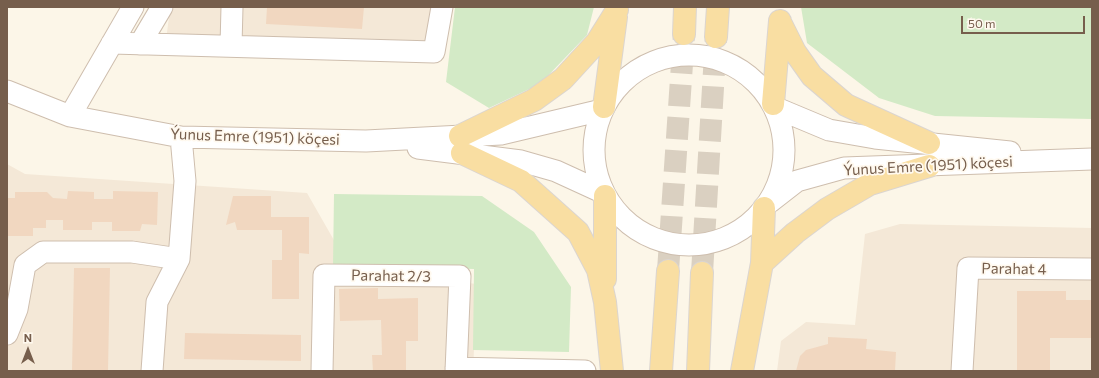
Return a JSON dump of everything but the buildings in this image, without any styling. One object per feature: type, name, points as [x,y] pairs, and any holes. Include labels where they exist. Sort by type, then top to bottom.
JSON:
[{"type":"main road","points":[[684,34],[686,7]]},
{"type":"main road","points":[[716,37],[718,7]]},
{"type":"main road","points":[[603,109],[617,8]]},
{"type":"main road","points":[[605,302],[598,270],[578,232],[521,181],[461,144],[534,100],[563,79],[597,42],[617,8]]},
{"type":"main road","points":[[774,106],[780,14]]},
{"type":"main road","points":[[780,14],[795,52],[812,76],[846,105],[929,143]]},
{"type":"main road","points":[[762,263],[827,209],[864,187],[929,166]]},
{"type":"main road","points":[[605,194],[605,302],[612,371]]},
{"type":"main road","points":[[742,371],[762,263],[766,206]]},
{"type":"main road","points":[[661,371],[668,271]]},
{"type":"main road","points":[[698,371],[702,273]]},
{"type":"street","points":[[70,116],[133,7]]},
{"type":"street","points":[[140,44],[162,7]]},
{"type":"street","points":[[231,46],[232,7]]},
{"type":"street","points":[[112,43],[434,52],[442,7]]},
{"type":"street","points":[[605,194],[597,178],[594,158],[594,138],[603,109],[620,84],[643,66],[672,56],[702,55],[730,64],[755,80],[774,106],[781,124],[784,146],[783,161],[776,189],[766,206]]},
{"type":"street","name":"Ýunus Emre (1951) köçesi","points":[[7,91],[70,116],[181,137],[461,144],[556,171],[605,194],[625,221],[651,237],[682,245],[713,242],[741,229],[797,181],[844,168],[1083,159]]},
{"type":"street","name":"Ýunus Emre (1951) köçesi","points":[[774,106],[829,130],[875,138],[1083,159]]},
{"type":"street","name":"Ýunus Emre (1951) köçesi","points":[[461,144],[603,109]]},
{"type":"street","points":[[152,371],[157,302],[179,259],[185,181],[181,137]]},
{"type":"street","points":[[7,334],[17,309],[25,265],[43,252],[132,252],[179,259]]},
{"type":"street","name":"Parahat 4","points":[[962,371],[968,268],[1092,269]]},
{"type":"street","name":"Parahat 2/3","points":[[322,371],[324,275],[460,276],[456,369]]},
{"type":"street","points":[[456,369],[585,371]]},
{"type":"shaded area","points":[[174,7],[434,7],[428,52],[166,40],[169,17]]},
{"type":"shaded area","points":[[7,164],[25,174],[307,193],[351,270],[477,284],[473,371],[7,371]]},
{"type":"shaded area","points":[[900,224],[1092,228],[1092,371],[777,371],[781,341],[806,322],[855,325],[865,234]]},
{"type":"green space","points":[[455,7],[594,7],[587,35],[540,84],[489,108],[446,82]]},
{"type":"green space","points":[[801,7],[1092,7],[1092,119],[935,116],[879,98],[807,43]]},
{"type":"green space","points":[[334,194],[482,196],[534,232],[571,287],[569,352],[473,350],[474,269],[333,266]]},
{"type":"tunnel","points":[[668,271],[684,34]]},
{"type":"tunnel","points":[[702,273],[716,37]]}]
